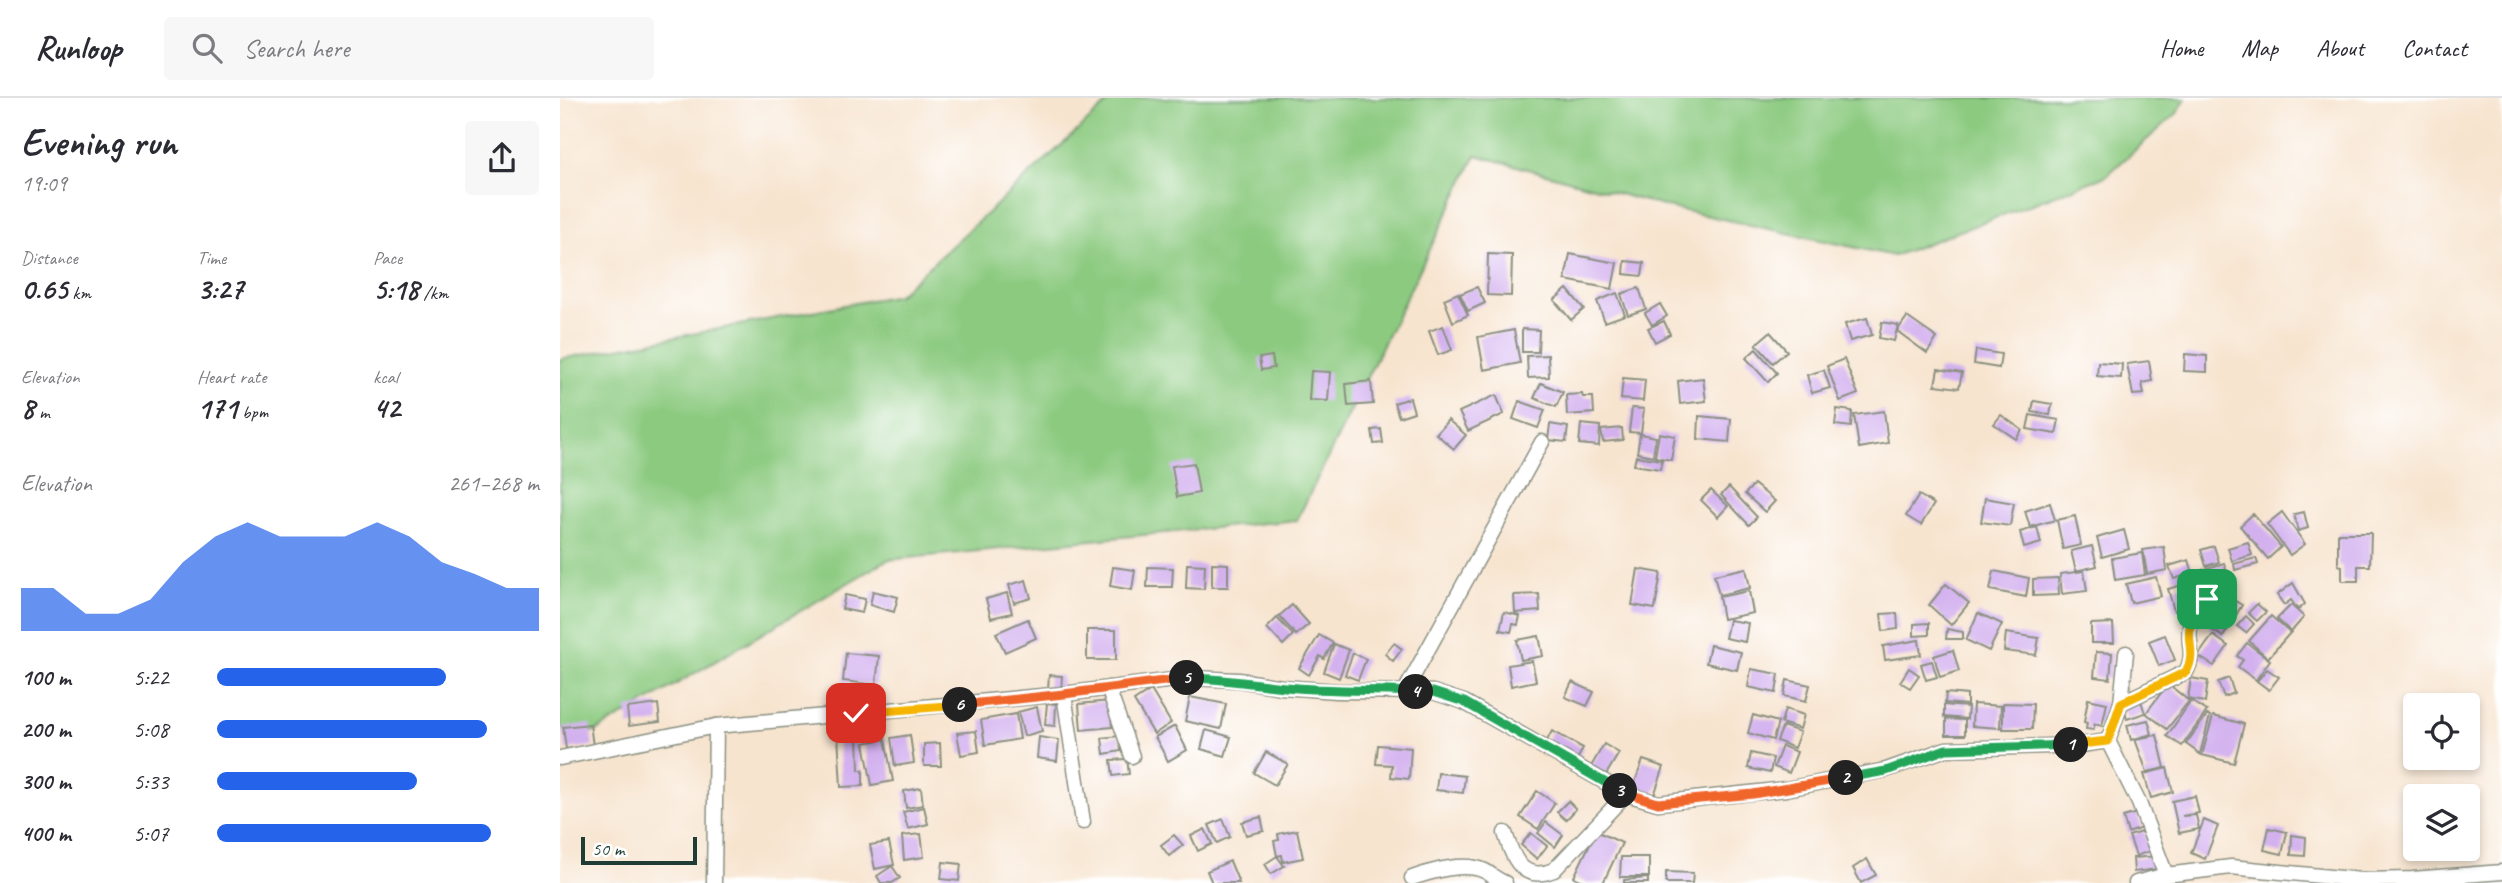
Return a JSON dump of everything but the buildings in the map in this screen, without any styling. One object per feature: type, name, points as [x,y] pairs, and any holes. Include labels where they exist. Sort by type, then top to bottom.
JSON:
[{"type":"street","points":[[1405,691],[1542,442]]},
{"type":"street","points":[[2121,703],[2186,672],[2191,663],[2191,622],[2207,599]]},
{"type":"street","points":[[2126,653],[2121,703],[2108,741],[2139,803],[2166,875]]},
{"type":"street","points":[[560,758],[716,726],[1064,694],[1189,678],[1239,680],[1282,687],[1337,691],[1433,692],[1464,702],[1626,794],[1658,803],[1753,794],[1886,771],[1946,749],[2081,745],[2108,741]]},
{"type":"street","points":[[1108,688],[1132,755]]},
{"type":"street","points":[[1064,694],[1083,822]]},
{"type":"street","points":[[714,883],[716,726]]},
{"type":"street","points":[[1505,833],[1518,866],[1544,880],[1626,794]]},
{"type":"street","points":[[1412,878],[1431,872],[1468,867],[1483,870],[1505,883]]},
{"type":"street","points":[[2136,883],[2166,875],[2231,867],[2361,880],[2502,872]]},
{"type":"green space","points":[[1113,98],[2186,98],[2177,113],[2106,176],[1894,256],[1667,207],[1476,155],[1297,520],[887,560],[595,732],[560,728],[560,359],[898,295]]},
{"type":"route","points":[[856,713],[1064,694],[1189,678],[1239,680],[1282,687],[1337,691],[1433,692],[1464,702],[1626,794],[1658,803],[1753,794],[1886,771],[1946,749],[2081,745],[2108,741],[2121,703],[2186,672],[2191,663],[2191,622],[2207,599]]}]
